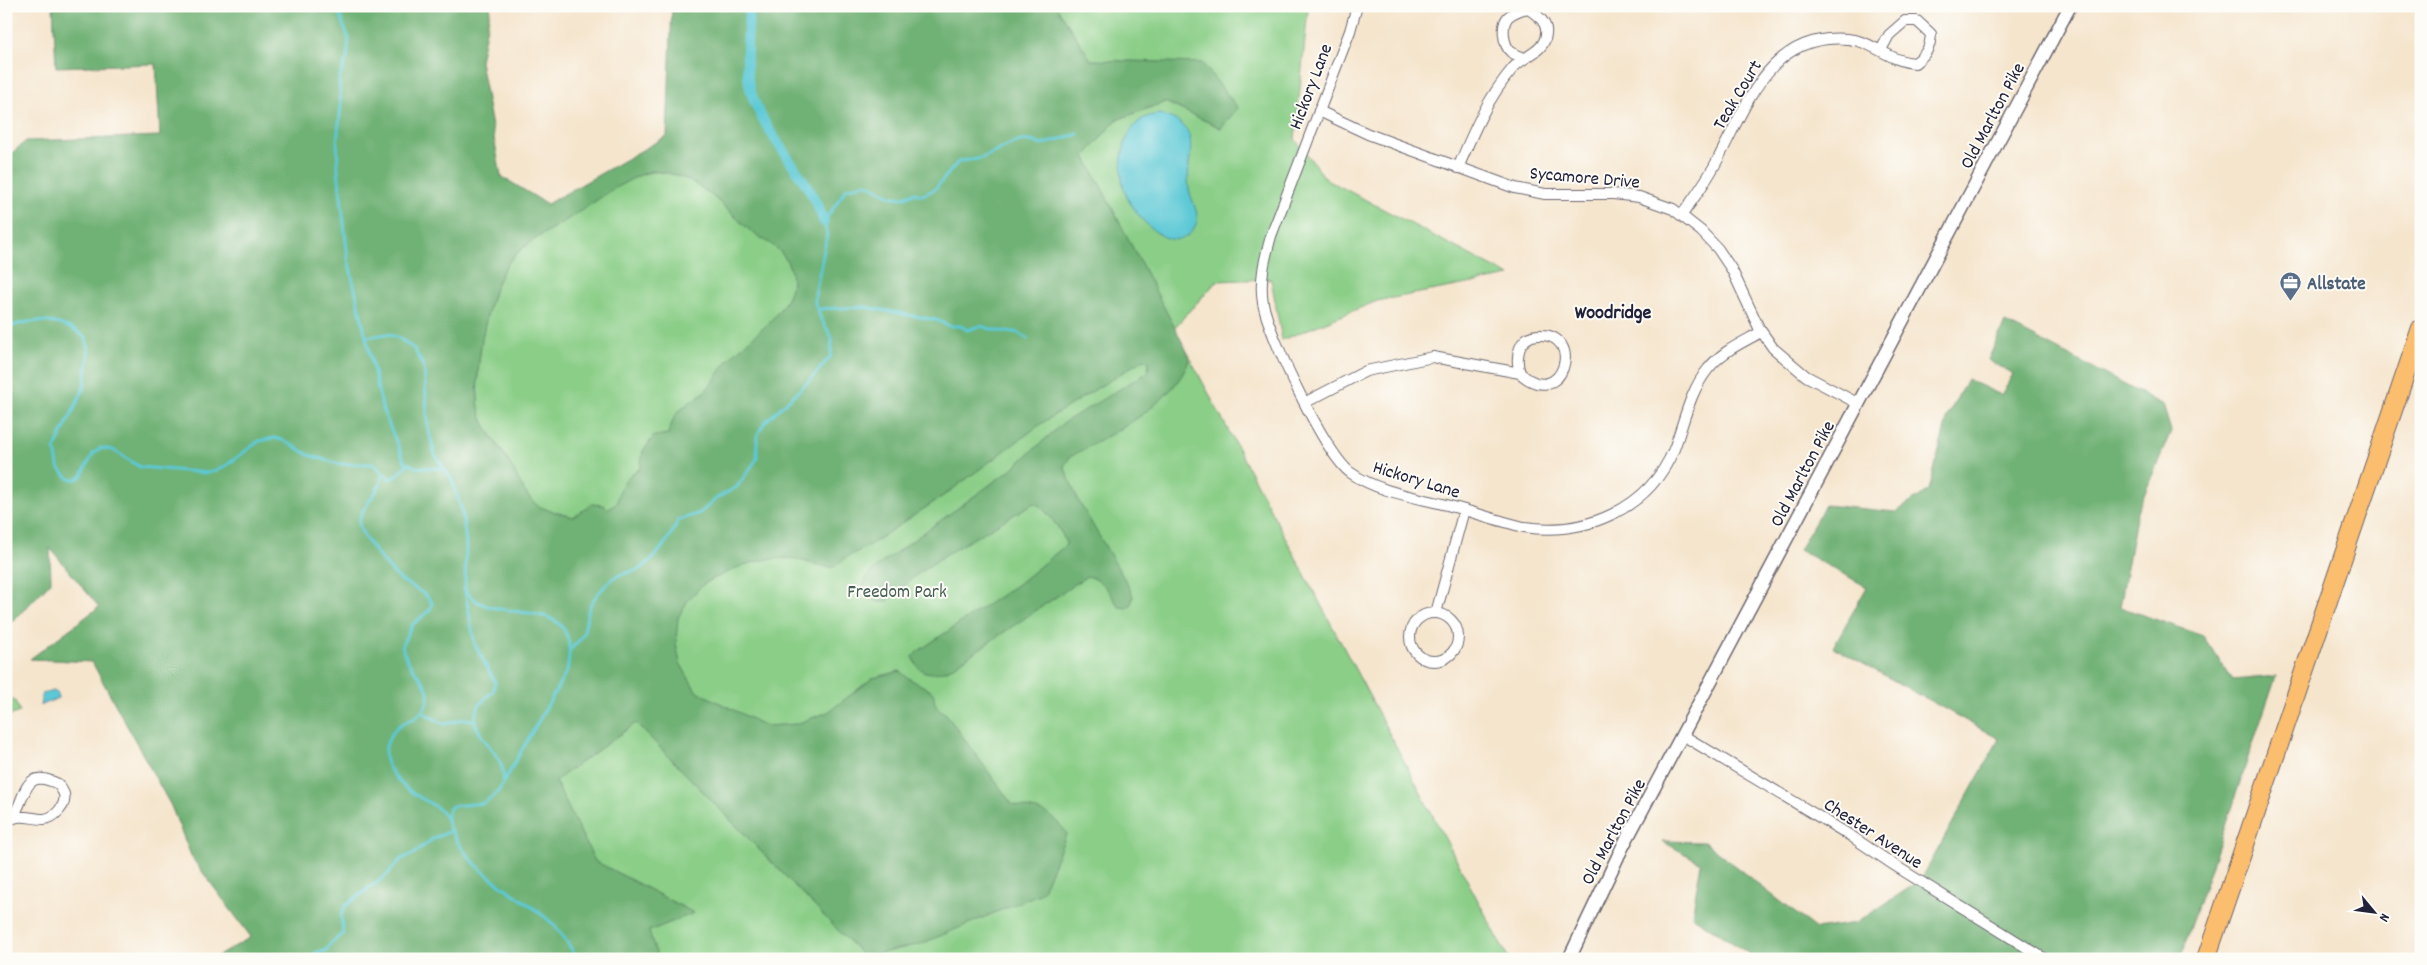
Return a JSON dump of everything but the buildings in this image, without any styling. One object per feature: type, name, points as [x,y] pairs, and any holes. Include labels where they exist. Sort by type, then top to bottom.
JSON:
[{"type":"highway","points":[[2206,959],[2421,328]]},
{"type":"street","name":"Hickory Lane","points":[[1357,6],[1350,31],[1272,236],[1262,276],[1263,302],[1269,326],[1333,455],[1350,472],[1380,487],[1518,526],[1548,529],[1598,522],[1621,511],[1651,485],[1667,462],[1699,383],[1707,370],[1728,350],[1761,332]]},
{"type":"street","name":"Old Marlton Pike","points":[[1568,959],[1623,846],[1684,736],[2070,6]]},
{"type":"street","points":[[1458,168],[1488,101],[1522,57],[1533,54],[1544,44],[1547,32],[1545,25],[1539,16],[1527,8],[1515,12],[1507,18],[1504,31],[1505,42],[1510,51],[1522,57]]},
{"type":"street","name":"Teak Court","points":[[1682,215],[1715,166],[1748,102],[1777,60],[1800,45],[1825,38],[1855,40],[1881,50],[1902,62],[1915,63],[1930,47],[1931,34],[1917,21],[1904,21],[1888,35],[1881,50]]},
{"type":"street","name":"Sycamore Drive","points":[[1319,111],[1355,129],[1458,168],[1531,192],[1560,195],[1613,194],[1639,197],[1662,204],[1682,215],[1709,239],[1732,270],[1761,332],[1773,348],[1798,370],[1859,404]]},
{"type":"street","points":[[1306,402],[1366,371],[1433,357],[1520,373],[1529,381],[1541,384],[1552,382],[1561,374],[1566,363],[1565,351],[1558,341],[1548,335],[1536,335],[1525,340],[1518,350],[1516,362],[1520,373]]},
{"type":"street","points":[[1436,613],[1464,510]]},
{"type":"street","points":[[1436,613],[1448,618],[1456,629],[1457,643],[1451,655],[1439,661],[1425,660],[1414,652],[1409,639],[1412,626],[1422,616],[1436,613]]},
{"type":"street","name":"Chester Avenue","points":[[1684,736],[1851,836],[2045,959]]},
{"type":"street","points":[[40,778],[58,784],[64,795],[63,806],[56,814],[46,819],[22,815],[10,820],[21,804],[23,791],[31,781],[40,778]]},
{"type":"green space","points":[[53,6],[491,6],[480,61],[501,176],[547,204],[667,136],[672,6],[1056,6],[1091,60],[1202,63],[1238,108],[1221,128],[1165,102],[1116,120],[1085,156],[1190,357],[1183,374],[1157,403],[1122,428],[1070,457],[1064,466],[1078,500],[1133,596],[1131,605],[1126,608],[1119,607],[1102,584],[1087,576],[951,668],[933,673],[919,668],[913,656],[917,652],[1018,584],[1066,545],[1062,534],[1053,521],[1043,509],[1034,503],[945,555],[915,576],[888,601],[879,602],[871,599],[865,593],[863,585],[869,574],[879,565],[1013,468],[1063,423],[1148,372],[1149,362],[1144,359],[1045,421],[946,494],[834,567],[826,567],[791,558],[768,559],[743,565],[705,583],[688,600],[678,618],[676,643],[680,663],[696,691],[766,726],[796,724],[828,712],[873,678],[900,671],[930,691],[934,694],[934,701],[937,706],[946,714],[1012,804],[1048,814],[1067,833],[1043,890],[1039,894],[921,944],[864,957],[636,723],[555,781],[595,861],[694,913],[649,931],[658,959],[213,959],[251,937],[192,858],[171,806],[92,662],[30,659],[99,607],[50,548],[51,582],[12,622],[6,612],[6,158],[26,141],[160,136],[156,64],[56,67]],"holes":[[[651,171],[679,176],[702,189],[724,206],[749,230],[776,248],[785,258],[791,273],[791,288],[785,302],[764,328],[729,359],[706,390],[675,415],[668,434],[654,436],[643,451],[640,469],[627,478],[619,492],[617,503],[608,509],[604,505],[592,504],[573,517],[545,509],[532,501],[525,492],[481,416],[478,401],[479,360],[494,292],[509,262],[530,242],[630,180]]]},
{"type":"green space","name":"Freedom Park","points":[[963,6],[1305,6],[1308,9],[1295,139],[1326,179],[1510,276],[1377,301],[1282,340],[1271,279],[1217,281],[1174,328],[1509,959],[456,959],[506,458],[483,422],[478,401],[477,382],[482,337],[493,293],[500,275],[508,262],[525,246],[621,183],[641,174],[662,172],[686,178],[716,199],[743,224]],"holes":[[[1091,60],[1221,128],[1165,102],[1116,120],[1085,155]]]},
{"type":"green space","points":[[2005,322],[2163,405],[2171,431],[2137,512],[2120,607],[2203,636],[2233,680],[2276,676],[2180,959],[1757,959],[1692,916],[1701,863],[1662,841],[1704,842],[1816,929],[1856,923],[1921,880],[1999,739],[1833,647],[1867,587],[1799,550],[1825,505],[1896,512],[1929,490],[1948,415],[1967,379],[2001,395],[2013,374],[1988,360]]},
{"type":"green space","points":[[14,699],[20,712],[8,716],[6,701]]},
{"type":"water","points":[[1160,114],[1175,120],[1184,127],[1189,135],[1191,144],[1188,176],[1190,194],[1196,210],[1197,220],[1192,231],[1183,238],[1174,239],[1164,236],[1145,222],[1130,203],[1122,181],[1122,158],[1130,131],[1141,120]]},
{"type":"water","points":[[53,691],[58,693],[58,698],[40,706],[42,694]]},
{"type":"waterway","points":[[336,6],[349,39],[347,58],[339,79],[341,107],[337,140],[338,170],[348,259],[383,411],[405,462],[415,467],[443,469]]},
{"type":"waterway","points":[[749,6],[747,64],[753,98],[769,130],[809,190],[824,222]]},
{"type":"waterway","points":[[570,650],[583,635],[591,603],[609,582],[619,575],[638,570],[648,563],[659,552],[678,520],[700,513],[717,498],[737,487],[757,459],[757,436],[764,423],[811,379],[831,356],[832,338],[821,319],[815,303],[815,295],[827,235],[824,222],[846,189],[866,183],[890,196],[902,198],[914,193],[923,195],[935,189],[959,161],[982,158],[1018,142],[1033,142],[1041,145],[1078,134]]},
{"type":"waterway","points":[[817,309],[865,307],[936,320],[950,326],[961,326],[967,330],[980,326],[999,331],[1016,332],[1028,339]]},
{"type":"waterway","points":[[6,328],[27,322],[48,322],[68,327],[86,338],[89,354],[84,388],[55,448],[58,467],[69,479],[77,479],[82,475],[93,454],[101,448],[113,450],[140,467],[208,473],[223,468],[259,441],[275,438],[285,441],[309,455],[339,464],[373,464],[390,479],[397,476],[407,464]]},
{"type":"waterway","points":[[366,337],[388,334],[399,338],[414,349],[424,367],[428,428],[435,455],[452,480],[462,511],[466,543],[465,591],[475,645],[495,682],[493,691],[479,705],[474,720],[481,735],[500,762],[503,782]]},
{"type":"waterway","points":[[383,473],[379,486],[360,516],[360,527],[369,543],[390,569],[401,580],[426,596],[432,603],[430,610],[412,625],[402,645],[409,663],[427,690],[426,706],[420,714],[395,729],[389,738],[385,754],[387,764],[392,773],[403,785],[437,807],[446,818]]},
{"type":"waterway","points":[[464,588],[476,601],[493,608],[532,613],[549,618],[562,627],[569,644],[567,671],[498,792],[484,803],[452,806],[447,817],[451,830],[474,862],[499,884],[553,924],[566,940],[577,959]]},
{"type":"waterway","points":[[422,712],[444,724],[464,719],[474,720]]},
{"type":"waterway","points":[[308,959],[317,952],[326,951],[330,944],[343,934],[341,916],[345,906],[388,874],[401,859],[413,854],[434,838],[451,831]]},
{"type":"waterway","points":[[500,956],[505,955],[513,959]]},
{"type":"place","name":"Allstate","points":[[2291,301]]},
{"type":"district","name":"Woodridge","points":[[1613,311]]}]
